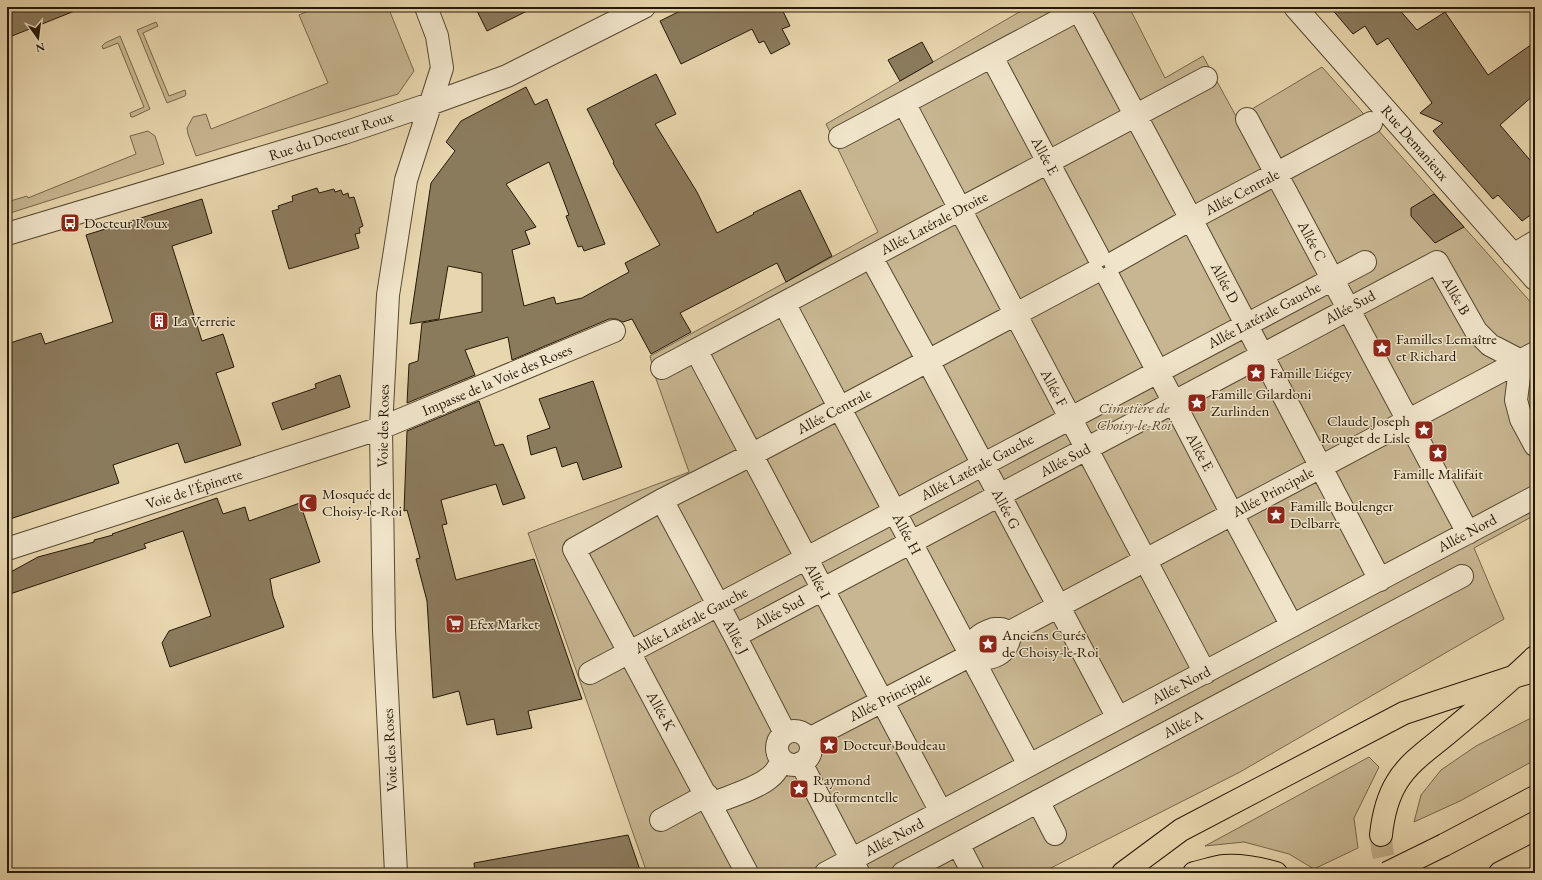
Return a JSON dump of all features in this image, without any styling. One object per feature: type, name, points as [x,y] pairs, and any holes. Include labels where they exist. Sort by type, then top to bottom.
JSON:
[{"type":"main road","points":[[1381,835],[1382,820],[1388,801],[1396,782],[1407,769],[1422,753],[1525,673],[1535,657]]},
{"type":"main road","points":[[1123,873],[1181,830],[1404,713],[1525,673]]},
{"type":"main road","points":[[1387,873],[1535,797]]},
{"type":"main road","points":[[1500,873],[1535,855]]},
{"type":"main road","points":[[1194,873],[1223,866],[1241,866],[1276,873]]},
{"type":"street","name":"Voie des Roses","points":[[396,873],[384,631],[381,428],[388,295],[408,173],[442,68],[437,36],[426,7]]},
{"type":"street","name":"Rue du Docteur Roux","points":[[7,234],[344,133],[430,104],[507,76],[644,7]]},
{"type":"street","name":"Rue Demanieux","points":[[1295,7],[1535,279]]},
{"type":"street","points":[[840,137],[1082,8]]},
{"type":"street","name":"Allée D","points":[[1082,8],[1135,116],[1191,219],[1380,580]]},
{"type":"street","name":"Allée E","points":[[992,57],[1049,162],[1173,402],[1292,626]]},
{"type":"street","name":"Allée Latérale Droite","points":[[662,368],[1206,78]]},
{"type":"street","name":"Allée F","points":[[904,103],[1085,449],[1205,673]]},
{"type":"street","name":"Allée C","points":[[1247,119],[1468,533]]},
{"type":"street","name":"Allée Centrale","points":[[574,549],[662,500],[751,455],[1016,315],[1371,123]]},
{"type":"street","points":[[1513,255],[1535,242]]},
{"type":"street","name":"Allée G","points":[[871,256],[1118,718]]},
{"type":"street","name":"Allée Latérale Gauche","points":[[590,673],[1365,262]]},
{"type":"street","name":"Allée Sud","points":[[735,636],[1348,308],[1437,262]]},
{"type":"street","name":"Allée B","points":[[1437,262],[1476,331],[1490,344],[1528,357]]},
{"type":"street","name":"Allée H","points":[[784,303],[1029,765]]},
{"type":"street","name":"Impasse de la Voie des Roses","points":[[381,428],[614,331]]},
{"type":"street","name":"Allée I","points":[[696,350],[941,812]]},
{"type":"street","points":[[1528,357],[1516,400],[1522,419],[1535,445]]},
{"type":"street","name":"Allée Principale","points":[[809,739],[971,655],[974,640],[978,636],[994,629],[1001,629],[1010,632],[1528,357]]},
{"type":"street","name":"Voie de l'Épinette","points":[[7,549],[381,428]]},
{"type":"street","name":"Allée Nord","points":[[826,873],[856,866],[941,812],[1535,497]]},
{"type":"street","name":"Allée J","points":[[662,500],[785,733]]},
{"type":"street","name":"Allée K","points":[[574,549],[748,873]]},
{"type":"street","name":"Allée A","points":[[904,873],[1462,576]]},
{"type":"street","points":[[661,820],[709,800],[747,790],[769,779],[777,770],[792,762],[809,756],[811,750],[809,739],[801,732],[790,731],[785,733],[778,740],[778,756],[792,762],[856,866]]},
{"type":"street","points":[[1038,801],[1055,834]]},
{"type":"street","points":[[958,844],[973,873]]},
{"type":"green space","points":[[318,7],[388,7],[414,71],[398,94],[196,156],[187,128],[193,117],[206,114],[211,129],[328,83],[299,15]]},
{"type":"green space","name":"Cimetière de Choisy-le-Roi","points":[[1028,7],[1129,7],[1165,78],[1203,56],[1237,118],[1322,67],[1535,307],[1535,515],[1474,548],[1504,619],[1240,772],[1041,873],[647,873],[528,533],[689,472],[655,376],[650,356],[878,232],[826,124]]},
{"type":"green space","points":[[156,22],[158,26],[143,33],[169,96],[185,90],[186,94],[185,96],[167,103],[137,30]]},
{"type":"green space","points":[[120,36],[150,109],[133,117],[131,117],[130,113],[144,107],[118,43],[103,49],[102,46]]},
{"type":"green space","points":[[148,131],[155,136],[164,164],[7,214],[7,202],[27,196],[28,198],[136,154],[130,136]]},
{"type":"green space","points":[[1535,716],[1535,760],[1460,801],[1414,822],[1421,795],[1441,770],[1476,746]]},
{"type":"green space","points":[[1369,757],[1379,767],[1354,818],[1358,848],[1314,869],[1289,854],[1244,842],[1205,846]]},
{"type":"building","points":[[7,7],[81,7],[82,8],[7,38]]},
{"type":"building","points":[[475,7],[535,7],[487,31]]},
{"type":"building","points":[[688,7],[781,7],[790,26],[782,29],[790,44],[771,54],[764,41],[759,43],[752,29],[681,64],[660,21]]},
{"type":"building","points":[[1330,7],[1397,7],[1417,30],[1445,12],[1488,75],[1535,42],[1535,94],[1500,125],[1535,166],[1535,212],[1522,221],[1498,195],[1493,199],[1433,131],[1443,123],[1420,113],[1432,103],[1388,38],[1377,45],[1365,26],[1353,34]]},
{"type":"building","points":[[922,42],[933,62],[900,81],[888,60]]},
{"type":"building","points":[[656,74],[676,114],[655,124],[697,192],[717,233],[800,190],[832,256],[786,282],[777,263],[680,313],[691,332],[651,354],[632,319],[623,322],[616,319],[609,319],[512,360],[508,337],[465,350],[475,375],[407,403],[409,364],[418,361],[422,323],[482,312],[482,273],[448,266],[439,319],[410,324],[431,183],[455,151],[446,142],[461,121],[526,87],[535,105],[547,99],[605,244],[584,251],[582,246],[578,247],[566,216],[569,215],[549,162],[506,184],[536,227],[525,231],[530,244],[512,250],[524,306],[554,297],[556,304],[582,298],[629,272],[625,263],[660,245],[613,163],[614,162],[587,109]]},
{"type":"building","points":[[317,188],[319,193],[334,189],[335,192],[341,190],[343,195],[348,193],[349,198],[354,197],[363,226],[359,228],[360,233],[355,234],[359,248],[289,269],[272,211],[279,209],[278,206],[293,201],[292,196]]},
{"type":"building","points":[[1434,194],[1464,227],[1435,243],[1411,216],[1411,208]]},
{"type":"building","points":[[202,199],[212,233],[172,246],[202,341],[223,334],[234,367],[216,373],[241,445],[185,463],[178,443],[113,465],[119,483],[7,520],[7,381],[10,379],[7,369],[7,344],[41,333],[45,344],[113,322],[86,235]]},
{"type":"building","points":[[340,375],[350,407],[282,430],[272,403],[316,388],[315,384]]},
{"type":"building","points":[[593,381],[622,467],[583,480],[577,462],[562,467],[556,447],[531,455],[527,436],[550,428],[539,399]]},
{"type":"building","points":[[479,401],[495,446],[503,444],[525,498],[503,505],[496,484],[441,500],[447,524],[442,525],[456,580],[534,559],[582,699],[528,711],[532,728],[497,735],[494,719],[467,725],[459,691],[433,698],[427,601],[416,559],[420,558],[407,510],[404,511],[407,431]]},
{"type":"building","points":[[217,498],[223,514],[245,507],[249,521],[300,503],[320,562],[270,579],[273,596],[284,627],[170,667],[162,643],[169,631],[211,616],[183,531],[144,544],[146,548],[7,595],[7,574],[38,557],[94,542],[94,540],[113,535],[112,534]]},
{"type":"building","points":[[628,835],[641,873],[475,873],[474,863]]},
{"type":"tunnel","points":[[1381,835],[1387,873]]},
{"type":"place","name":"Docteur Roux","points":[[70,223]]},
{"type":"place","name":"La Verrerie","points":[[159,321]]},
{"type":"place","name":"Familles Lemaître et Richard","points":[[1382,348]]},
{"type":"place","name":"Famille Liégey","points":[[1256,373]]},
{"type":"place","name":"Famille Gilardoni Zurlinden","points":[[1197,403]]},
{"type":"place","name":"Claude Joseph Rouget de Lisle","points":[[1424,430]]},
{"type":"place","name":"Famille Malifait","points":[[1438,453]]},
{"type":"place","name":"Mosquée de Choisy-le-Roi","points":[[308,503]]},
{"type":"place","name":"Famille Boulenger Delbarre","points":[[1276,515]]},
{"type":"place","name":"Efex Market","points":[[455,624]]},
{"type":"place","name":"Anciens Curés de Choisy-le-Roi","points":[[988,644]]},
{"type":"place","name":"Docteur Boudeau","points":[[829,745]]},
{"type":"place","name":"Raymond Duformentelle","points":[[799,789]]}]
